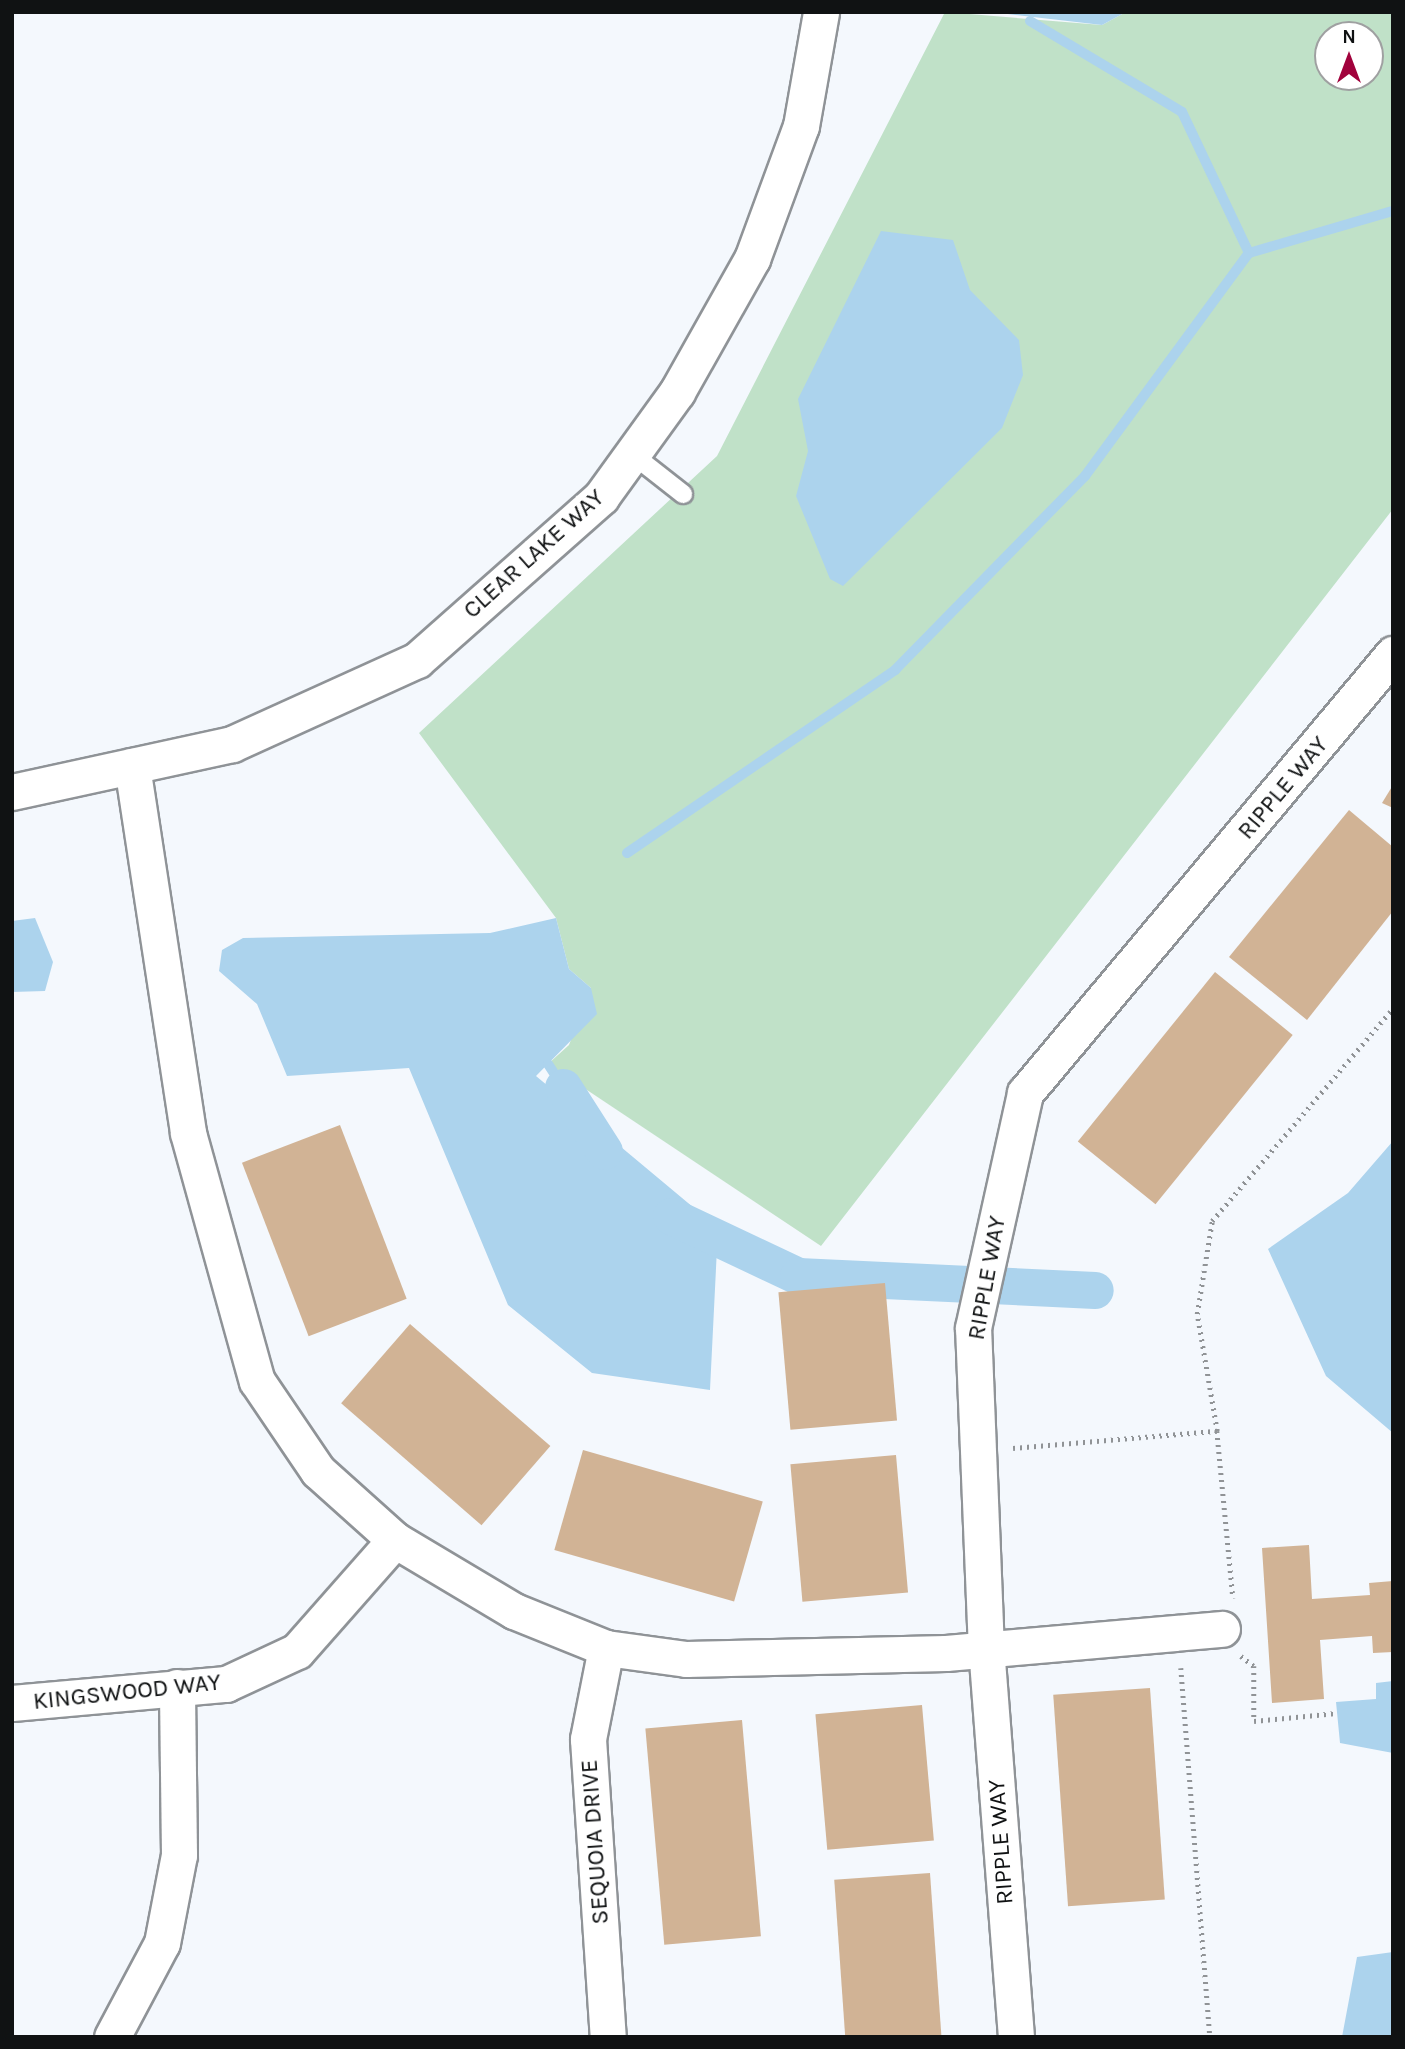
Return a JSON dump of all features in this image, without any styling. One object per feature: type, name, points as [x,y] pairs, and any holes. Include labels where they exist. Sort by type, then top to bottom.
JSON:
[{"type":"street","name":"CLEAR LAKE WAY","points":[[12,792],[232,744],[416,660],[601,497],[677,391],[752,259],[801,126],[821,12]]},
{"type":"street","name":"RIPPLE WAY","points":[[1016,2037],[986,1650],[973,1328],[1025,1093],[1393,654]]},
{"type":"street","points":[[132,766],[188,1133],[257,1381],[318,1471],[395,1540],[514,1611],[606,1648],[686,1659],[986,1650],[1230,1631]]},
{"type":"street","name":"KINGSWOOD WAY","points":[[12,1703],[226,1684],[297,1651],[395,1540]]},
{"type":"street","name":"SEQUOIA DRIVE","points":[[606,1648],[589,1739],[608,2037]]},
{"type":"street","points":[[112,2037],[162,1943],[179,1855],[177,1687]]},
{"type":"lane","points":[[632,453],[683,494]]},
{"type":"path","points":[[1337,1713],[1254,1721],[1254,1667],[1230,1631],[1217,1431],[1197,1314],[1212,1221],[1393,1008]]},
{"type":"path","points":[[1003,1449],[1217,1431]]},
{"type":"path","points":[[1180,1659],[1210,2037]]},
{"type":"green space","points":[[945,12],[1102,25],[1126,12],[1393,12],[1393,509],[821,1246],[548,1064],[569,1045],[591,988],[569,969],[556,918],[419,733],[717,456]]},
{"type":"water","points":[[991,12],[1126,12],[1102,25]]},
{"type":"water","points":[[881,231],[953,240],[970,290],[1019,340],[1023,375],[1002,428],[843,586],[830,579],[796,496],[808,451],[798,399]]},
{"type":"water","points":[[35,918],[53,962],[45,991],[12,992],[12,921]]},
{"type":"water","points":[[556,918],[569,969],[591,988],[597,1014],[536,1076],[718,1228],[710,1390],[592,1373],[508,1305],[409,1068],[287,1076],[257,1004],[219,971],[222,950],[243,938],[490,933]]},
{"type":"water","points":[[1393,1141],[1393,1433],[1326,1376],[1268,1249],[1348,1193]]},
{"type":"water","points":[[1393,1681],[1393,1753],[1340,1743],[1336,1702],[1376,1699],[1376,1683]]},
{"type":"water","points":[[1393,1952],[1393,2037],[1342,2037],[1357,1957]]},
{"type":"building","points":[[1393,785],[1393,808],[1382,803]]},
{"type":"building","points":[[1349,810],[1393,847],[1393,911],[1307,1020],[1229,957]]},
{"type":"building","points":[[1215,972],[1293,1035],[1156,1204],[1078,1141]]},
{"type":"building","points":[[340,1125],[407,1299],[309,1336],[242,1163]]},
{"type":"building","points":[[885,1283],[897,1420],[790,1430],[778,1292]]},
{"type":"building","points":[[410,1324],[550,1446],[481,1525],[341,1403]]},
{"type":"building","points":[[583,1450],[763,1502],[734,1602],[554,1550]]},
{"type":"building","points":[[896,1455],[908,1592],[802,1602],[790,1464]]},
{"type":"building","points":[[1309,1545],[1312,1599],[1370,1595],[1369,1583],[1393,1581],[1393,1652],[1373,1653],[1372,1636],[1320,1640],[1324,1699],[1272,1703],[1262,1548]]},
{"type":"building","points":[[1150,1688],[1165,1899],[1068,1906],[1053,1695]]},
{"type":"building","points":[[922,1705],[934,1840],[827,1850],[815,1714]]},
{"type":"building","points":[[742,1720],[761,1936],[664,1945],[645,1728]]},
{"type":"building","points":[[930,1873],[941,2037],[845,2037],[834,1880]]},
{"type":"waterway","points":[[1030,21],[1182,112],[1249,253],[1393,211]]},
{"type":"waterway","points":[[627,853],[895,670],[1085,476],[1249,253]]},
{"type":"waterway","points":[[548,1064],[563,1087]]},
{"type":"waterway","points":[[563,1087],[604,1151]]},
{"type":"waterway","points":[[671,1216],[798,1276],[1095,1290]]}]
